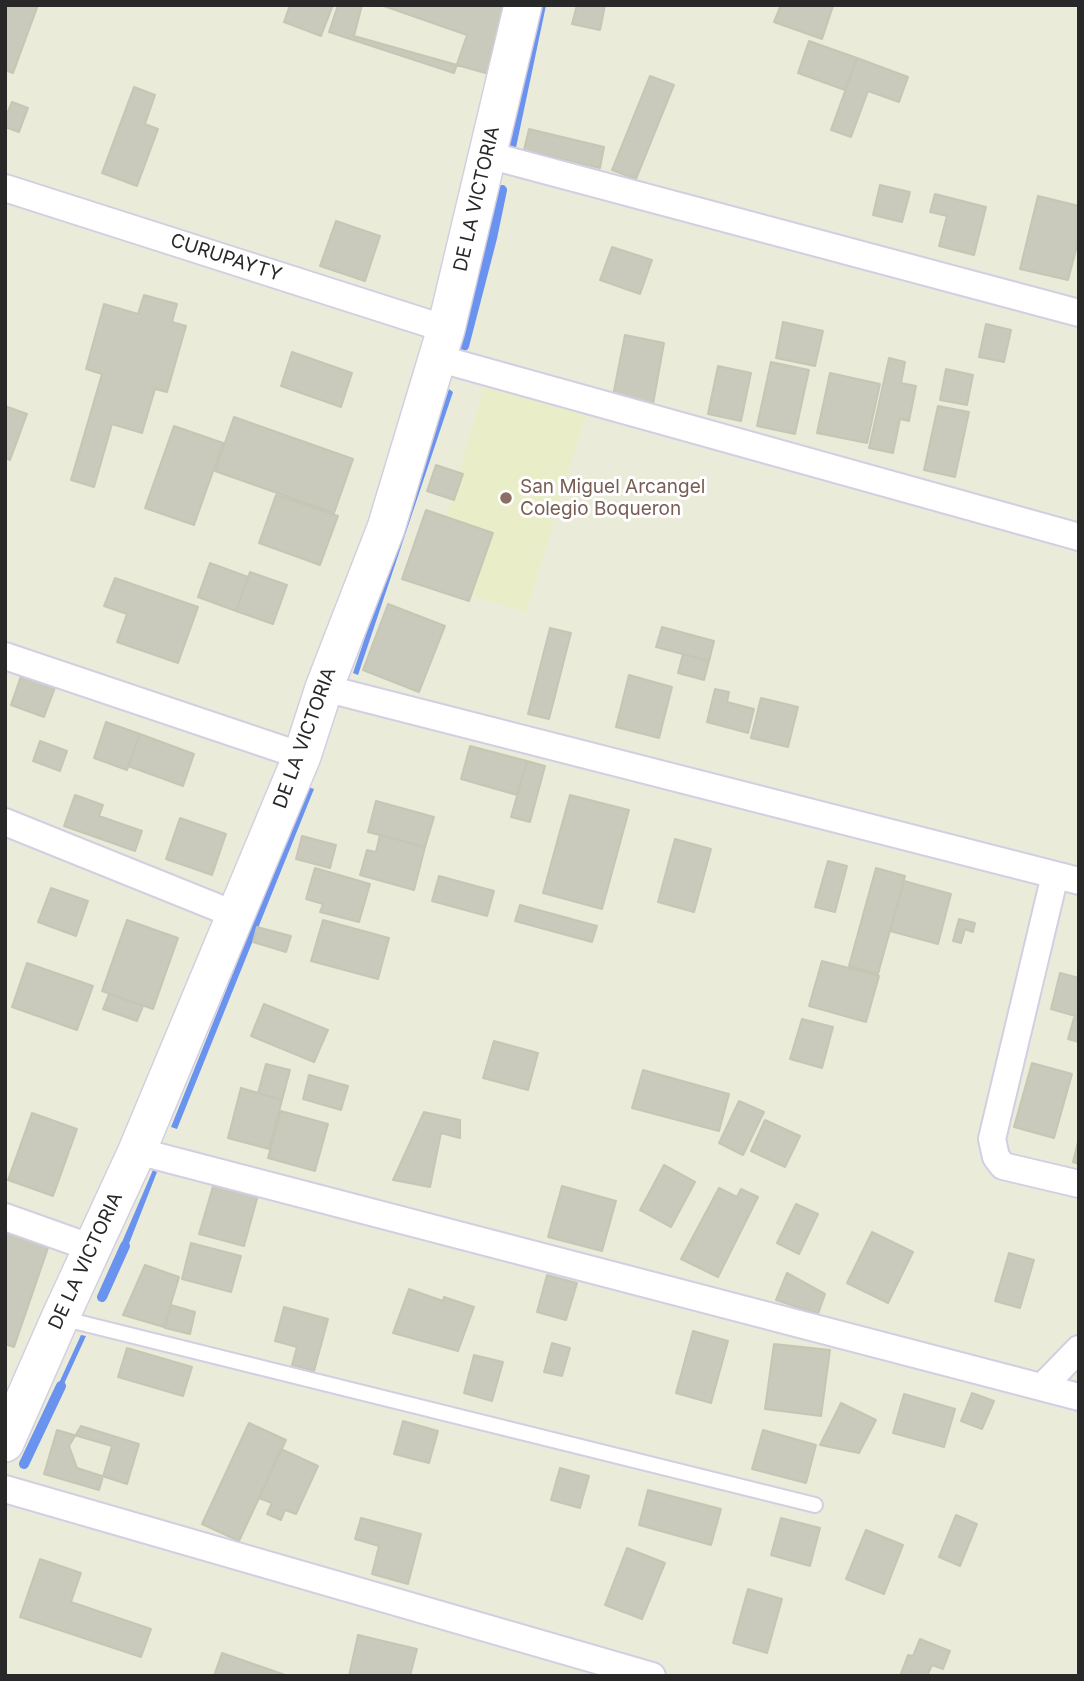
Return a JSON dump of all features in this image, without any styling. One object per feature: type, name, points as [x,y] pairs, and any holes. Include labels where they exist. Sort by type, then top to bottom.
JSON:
[{"type":"main road","name":"DE LA VICTORIA","points":[[5,1443],[137,1151],[236,915],[302,756],[324,688],[386,528],[442,344],[523,5]]},
{"type":"street","points":[[488,155],[1079,313]]},
{"type":"street","name":"CURUPAYTY","points":[[5,188],[442,344],[1079,537]]},
{"type":"street","points":[[5,656],[302,756]]},
{"type":"street","points":[[324,688],[1067,878],[992,1139],[996,1157],[1003,1166],[1079,1184]]},
{"type":"street","points":[[5,822],[236,915]]},
{"type":"street","points":[[137,1151],[1079,1397]]},
{"type":"street","points":[[5,1217],[92,1248]]},
{"type":"street","points":[[1042,1387],[1079,1349]]},
{"type":"street","points":[[5,1489],[652,1676]]},
{"type":"lane","points":[[60,1318],[815,1505]]},
{"type":"shaded area","name":"San Miguel Arcangel Colegio Boqueron","points":[[484,386],[586,414],[526,612],[427,583]]},
{"type":"water","points":[[449,389],[453,392],[358,675],[353,673]]},
{"type":"water","points":[[308,787],[314,789],[177,1129],[171,1127]]},
{"type":"water","points":[[153,1170],[157,1172],[123,1259],[116,1256]]},
{"type":"water","points":[[81,1335],[86,1336],[58,1397],[53,1396]]},
{"type":"building","points":[[5,5],[38,5],[13,73],[5,70]]},
{"type":"building","points":[[290,5],[333,5],[321,36],[284,22]]},
{"type":"building","points":[[338,5],[381,5],[467,35],[454,73],[329,32]]},
{"type":"building","points":[[362,5],[505,5],[489,74],[354,36]]},
{"type":"building","points":[[577,5],[605,5],[600,30],[572,24]]},
{"type":"building","points":[[781,5],[833,6],[822,39],[774,22]]},
{"type":"building","points":[[809,41],[857,58],[845,90],[798,73]]},
{"type":"building","points":[[857,58],[908,77],[899,102],[868,91],[851,137],[831,130]]},
{"type":"building","points":[[650,76],[674,85],[636,179],[612,170]]},
{"type":"building","points":[[134,87],[155,95],[145,124],[158,129],[137,186],[102,173]]},
{"type":"building","points":[[12,102],[28,108],[19,132],[5,127],[5,119]]},
{"type":"building","points":[[529,129],[604,147],[600,168],[524,150]]},
{"type":"building","points":[[880,185],[910,192],[902,222],[873,215]]},
{"type":"building","points":[[935,194],[986,207],[974,255],[939,246],[947,216],[930,212]]},
{"type":"building","points":[[1038,196],[1079,206],[1079,238],[1068,280],[1020,269]]},
{"type":"building","points":[[336,221],[380,236],[365,281],[320,266]]},
{"type":"building","points":[[612,247],[652,260],[640,294],[600,280]]},
{"type":"building","points":[[144,295],[177,304],[172,322],[186,326],[167,392],[155,389],[142,433],[112,424],[94,487],[71,480],[102,374],[86,369],[104,304],[138,314]]},
{"type":"building","points":[[783,322],[823,331],[815,366],[776,358]]},
{"type":"building","points":[[986,324],[1011,330],[1004,362],[979,357]]},
{"type":"building","points":[[625,335],[664,343],[653,404],[613,396]]},
{"type":"building","points":[[292,352],[352,373],[341,407],[281,386]]},
{"type":"building","points":[[889,358],[905,362],[901,383],[916,386],[909,421],[900,419],[893,453],[869,448]]},
{"type":"building","points":[[771,362],[809,370],[795,434],[757,426]]},
{"type":"building","points":[[718,366],[751,373],[741,421],[708,414]]},
{"type":"building","points":[[946,369],[973,375],[967,405],[940,400]]},
{"type":"building","points":[[830,373],[880,384],[867,443],[817,433]]},
{"type":"building","points":[[5,406],[27,414],[10,460],[5,458]]},
{"type":"building","points":[[938,406],[969,412],[955,477],[924,470]]},
{"type":"building","points":[[234,417],[353,459],[334,513],[215,471]]},
{"type":"building","points":[[174,426],[223,443],[194,525],[145,508]]},
{"type":"building","points":[[436,465],[463,474],[454,500],[427,491]]},
{"type":"building","points":[[276,495],[338,516],[320,565],[259,543]]},
{"type":"building","points":[[426,510],[493,533],[469,601],[402,579]]},
{"type":"building","points":[[210,563],[248,577],[236,611],[198,597]]},
{"type":"building","points":[[250,572],[287,585],[273,624],[236,611]]},
{"type":"building","points":[[115,578],[198,607],[178,663],[117,642],[127,614],[104,606]]},
{"type":"building","points":[[388,604],[445,626],[419,692],[363,670]]},
{"type":"building","points":[[662,627],[714,641],[709,661],[656,647]]},
{"type":"building","points":[[550,628],[571,633],[549,719],[528,714]]},
{"type":"building","points":[[683,654],[709,661],[704,680],[678,673]]},
{"type":"building","points":[[22,673],[56,685],[44,717],[11,705]]},
{"type":"building","points":[[629,675],[672,687],[659,738],[616,727]]},
{"type":"building","points":[[715,689],[729,692],[727,702],[754,709],[748,733],[707,722]]},
{"type":"building","points":[[761,698],[798,707],[788,747],[751,738]]},
{"type":"building","points":[[106,722],[140,734],[127,770],[94,758]]},
{"type":"building","points":[[140,734],[194,754],[183,786],[128,766]]},
{"type":"building","points":[[40,741],[67,751],[60,771],[33,761]]},
{"type":"building","points":[[470,746],[527,761],[517,795],[461,779]]},
{"type":"building","points":[[527,761],[545,766],[530,822],[511,817]]},
{"type":"building","points":[[75,795],[103,805],[99,816],[142,831],[135,851],[64,826]]},
{"type":"building","points":[[570,795],[629,810],[602,909],[543,893]]},
{"type":"building","points":[[376,801],[434,817],[425,847],[368,832]]},
{"type":"building","points":[[180,818],[226,834],[212,875],[166,859]]},
{"type":"building","points":[[380,835],[425,847],[414,890],[360,875],[367,850],[376,852]]},
{"type":"building","points":[[302,836],[336,845],[330,868],[296,859]]},
{"type":"building","points":[[675,839],[711,849],[694,912],[658,902]]},
{"type":"building","points":[[828,861],[847,866],[835,912],[815,907]]},
{"type":"building","points":[[315,868],[370,884],[359,922],[320,912],[323,904],[306,899]]},
{"type":"building","points":[[876,868],[905,876],[878,974],[849,966]]},
{"type":"building","points":[[439,876],[494,891],[487,916],[432,901]]},
{"type":"building","points":[[904,881],[951,894],[938,944],[890,931]]},
{"type":"building","points":[[51,888],[88,901],[76,936],[38,922]]},
{"type":"building","points":[[520,905],[597,926],[592,942],[515,921]]},
{"type":"building","points":[[959,919],[975,923],[973,932],[965,929],[961,943],[953,941]]},
{"type":"building","points":[[127,920],[178,938],[153,1009],[102,991]]},
{"type":"building","points":[[323,920],[389,938],[378,979],[311,961]]},
{"type":"building","points":[[257,927],[291,936],[286,952],[253,942]]},
{"type":"building","points":[[822,961],[879,976],[866,1022],[809,1006]]},
{"type":"building","points":[[27,963],[93,986],[77,1030],[12,1007]]},
{"type":"building","points":[[1060,973],[1079,978],[1079,1017],[1051,1009]]},
{"type":"building","points":[[109,994],[143,1006],[137,1021],[103,1009]]},
{"type":"building","points":[[264,1004],[328,1030],[314,1062],[251,1036]]},
{"type":"building","points":[[1074,1018],[1079,1019],[1079,1042],[1068,1039]]},
{"type":"building","points":[[802,1019],[833,1027],[822,1068],[790,1059]]},
{"type":"building","points":[[494,1041],[538,1053],[528,1090],[483,1078]]},
{"type":"building","points":[[1032,1063],[1072,1074],[1054,1138],[1014,1127]]},
{"type":"building","points":[[266,1064],[290,1070],[282,1100],[258,1093]]},
{"type":"building","points":[[643,1070],[729,1094],[719,1131],[632,1108]]},
{"type":"building","points":[[309,1075],[348,1086],[341,1110],[303,1099]]},
{"type":"building","points":[[241,1088],[282,1100],[269,1149],[228,1138]]},
{"type":"building","points":[[739,1101],[764,1112],[743,1155],[719,1143]]},
{"type":"building","points":[[281,1111],[328,1124],[315,1171],[268,1158]]},
{"type":"building","points":[[424,1112],[460,1120],[460,1138],[441,1133],[430,1187],[393,1180]]},
{"type":"building","points":[[32,1113],[77,1129],[53,1196],[8,1180]]},
{"type":"building","points":[[765,1120],[800,1136],[785,1167],[751,1151]]},
{"type":"building","points":[[1079,1142],[1079,1164],[1073,1162]]},
{"type":"building","points":[[664,1165],[695,1182],[671,1227],[640,1210]]},
{"type":"building","points":[[214,1183],[258,1195],[244,1246],[199,1234]]},
{"type":"building","points":[[562,1186],[616,1201],[602,1251],[548,1237]]},
{"type":"building","points":[[719,1188],[737,1197],[741,1189],[758,1197],[718,1277],[681,1259]]},
{"type":"building","points":[[796,1204],[818,1214],[799,1254],[777,1243]]},
{"type":"building","points":[[5,1230],[49,1245],[14,1347],[5,1344]]},
{"type":"building","points":[[872,1232],[913,1252],[888,1303],[847,1283]]},
{"type":"building","points":[[191,1243],[241,1256],[231,1292],[182,1279]]},
{"type":"building","points":[[1009,1253],[1034,1260],[1020,1308],[995,1301]]},
{"type":"building","points":[[145,1265],[179,1277],[164,1327],[123,1315]]},
{"type":"building","points":[[787,1273],[825,1294],[818,1314],[776,1300]]},
{"type":"building","points":[[547,1275],[577,1283],[566,1320],[537,1312]]},
{"type":"building","points":[[409,1289],[443,1301],[444,1297],[474,1307],[458,1351],[393,1333]]},
{"type":"building","points":[[171,1305],[195,1312],[190,1334],[165,1328]]},
{"type":"building","points":[[284,1307],[328,1319],[314,1371],[292,1365],[297,1347],[275,1341]]},
{"type":"building","points":[[693,1331],[728,1341],[711,1403],[676,1393]]},
{"type":"building","points":[[552,1343],[570,1348],[562,1376],[544,1372]]},
{"type":"building","points":[[774,1344],[830,1350],[821,1416],[765,1409]]},
{"type":"building","points":[[127,1348],[192,1367],[183,1396],[118,1377]]},
{"type":"building","points":[[474,1355],[503,1362],[492,1401],[464,1393]]},
{"type":"building","points":[[972,1393],[994,1401],[982,1429],[961,1421]]},
{"type":"building","points":[[904,1394],[955,1409],[944,1447],[893,1433]]},
{"type":"building","points":[[841,1403],[876,1420],[859,1453],[820,1445]]},
{"type":"building","points":[[403,1421],[438,1431],[429,1463],[394,1454]]},
{"type":"building","points":[[249,1423],[286,1440],[239,1541],[202,1524]]},
{"type":"building","points":[[81,1426],[139,1444],[127,1484],[77,1468],[69,1446]]},
{"type":"building","points":[[57,1430],[112,1446],[99,1490],[44,1474]]},
{"type":"building","points":[[763,1430],[816,1445],[806,1483],[752,1469]]},
{"type":"building","points":[[281,1449],[318,1466],[296,1514],[285,1510],[281,1520],[267,1514],[272,1503],[259,1498]]},
{"type":"building","points":[[560,1468],[589,1476],[580,1508],[551,1500]]},
{"type":"building","points":[[648,1490],[721,1509],[711,1545],[639,1525]]},
{"type":"building","points":[[956,1515],[977,1524],[960,1566],[939,1557]]},
{"type":"building","points":[[361,1518],[421,1534],[408,1584],[372,1574],[379,1546],[355,1539]]},
{"type":"building","points":[[781,1518],[820,1528],[810,1566],[771,1555]]},
{"type":"building","points":[[866,1530],[903,1545],[884,1594],[846,1579]]},
{"type":"building","points":[[627,1548],[665,1563],[642,1619],[605,1605]]},
{"type":"building","points":[[40,1559],[81,1573],[71,1602],[151,1629],[141,1657],[20,1617]]},
{"type":"building","points":[[748,1589],[782,1599],[767,1653],[733,1643]]},
{"type":"building","points":[[358,1635],[417,1649],[410,1676],[349,1676]]},
{"type":"building","points":[[920,1639],[950,1651],[943,1669],[932,1665],[927,1676],[900,1676],[908,1655],[913,1656]]},
{"type":"building","points":[[222,1653],[288,1676],[214,1676]]},
{"type":"waterway","points":[[511,147],[541,5]]},
{"type":"waterway","points":[[464,346],[502,190]]},
{"type":"waterway","points":[[102,1297],[125,1246]]},
{"type":"waterway","points":[[24,1464],[61,1386]]},
{"type":"place","name":"San Miguel Arcangel Colegio Boqueron","points":[[506,498]]}]
